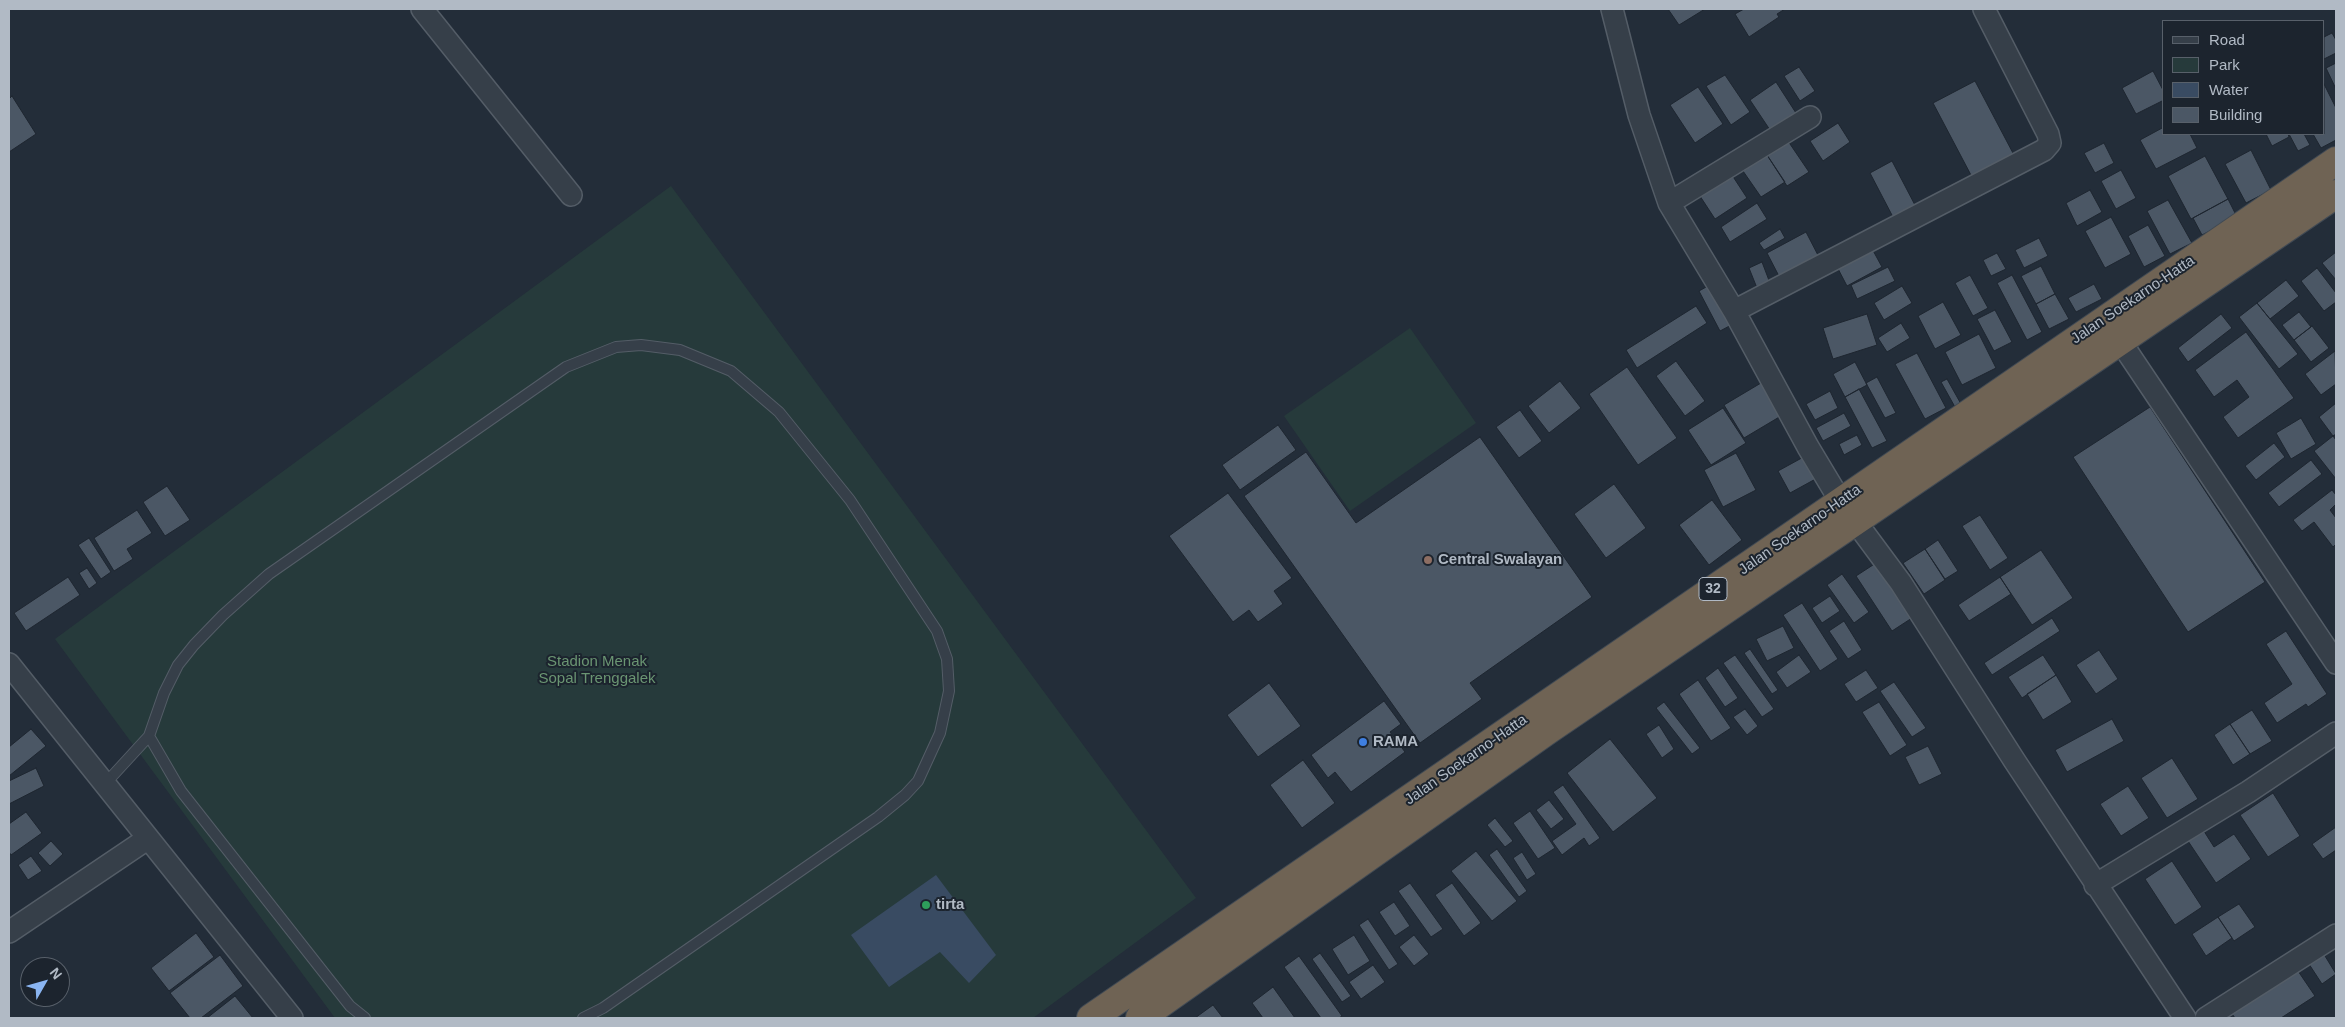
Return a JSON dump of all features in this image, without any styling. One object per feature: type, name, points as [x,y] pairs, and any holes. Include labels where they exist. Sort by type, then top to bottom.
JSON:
[{"type":"highway","name":"Jalan Soekarno-Hatta","points":[[1848,511],[2105,319],[2336,161]]},
{"type":"highway","name":"Jalan Soekarno-Hatta","points":[[1091,1018],[1541,721],[1848,511],[2120,341],[2336,194]]},
{"type":"highway","name":"Jalan Soekarno-Hatta","points":[[1140,1018],[1541,721]]},
{"type":"street","points":[[422,9],[571,195]]},
{"type":"street","points":[[1612,9],[1638,115],[1669,203],[1734,311],[1794,421],[1848,511],[1915,604],[2095,885],[2185,1018]]},
{"type":"street","points":[[1734,311],[2044,150],[2050,143],[2048,134],[1984,9]]},
{"type":"street","points":[[1669,203],[1810,117]]},
{"type":"street","points":[[2105,319],[2336,663]]},
{"type":"street","points":[[9,664],[104,786],[292,1018]]},
{"type":"street","points":[[2095,885],[2248,792],[2336,733]]},
{"type":"street","points":[[9,932],[147,839]]},
{"type":"street","points":[[2206,1018],[2336,935]]},
{"type":"lane","points":[[104,786],[148,736],[164,693],[178,664],[230,609],[269,574],[566,367],[616,347],[641,345],[680,350],[731,371],[779,412],[850,500],[937,630],[947,660],[949,691],[940,733],[918,781],[878,817],[603,1008],[583,1018]]},
{"type":"lane","points":[[148,736],[181,791],[200,816],[350,1006],[365,1018]]},
{"type":"green space","name":"Stadion Menak Sopal Trenggalek","points":[[671,186],[1196,898],[1033,1018],[335,1018],[55,639]]},
{"type":"green space","points":[[1410,328],[1476,423],[1350,511],[1284,416]]},
{"type":"water","name":"tirta","points":[[936,875],[996,955],[969,983],[940,952],[889,987],[851,935]]},
{"type":"building","points":[[1668,9],[1705,9],[1679,25]]},
{"type":"building","points":[[1744,9],[1785,9],[1777,14],[1779,17],[1749,37],[1735,14]]},
{"type":"building","points":[[2332,33],[2336,40],[2336,53],[2325,58],[2325,36]]},
{"type":"building","points":[[2336,63],[2336,89],[2326,68]]},
{"type":"building","points":[[1799,67],[1815,91],[1800,101],[1784,76]]},
{"type":"building","points":[[2153,71],[2162,88],[2162,101],[2136,114],[2122,88]]},
{"type":"building","points":[[1725,75],[1750,112],[1731,125],[1706,86]]},
{"type":"building","points":[[1975,81],[2014,155],[1972,177],[1933,103]]},
{"type":"building","points":[[1776,82],[1796,113],[1770,130],[1750,100]]},
{"type":"building","points":[[2325,86],[2336,108],[2336,140],[2321,148],[2314,135],[2325,135]]},
{"type":"building","points":[[1698,87],[1723,124],[1695,143],[1670,105]]},
{"type":"building","points":[[12,96],[36,134],[9,152],[9,99]]},
{"type":"building","points":[[1838,123],[1850,142],[1823,161],[1810,141]]},
{"type":"building","points":[[2162,128],[2162,135],[2190,135],[2197,148],[2156,169],[2140,140]]},
{"type":"building","points":[[2266,135],[2288,135],[2289,137],[2272,146]]},
{"type":"building","points":[[2290,135],[2305,135],[2310,145],[2298,151]]},
{"type":"building","points":[[1788,141],[1809,172],[1787,186],[1767,155]]},
{"type":"building","points":[[2104,143],[2114,163],[2095,173],[2084,153]]},
{"type":"building","points":[[2251,150],[2271,190],[2246,203],[2225,164]]},
{"type":"building","points":[[1767,155],[1785,182],[1761,197],[1743,171]]},
{"type":"building","points":[[2205,156],[2228,199],[2191,219],[2168,176]]},
{"type":"building","points":[[1892,161],[1916,207],[1894,219],[1870,173]]},
{"type":"building","points":[[2121,170],[2136,198],[2116,209],[2101,181]]},
{"type":"building","points":[[1730,172],[1747,198],[1715,219],[1698,193]]},
{"type":"building","points":[[2090,190],[2102,212],[2077,226],[2066,203]]},
{"type":"building","points":[[2228,199],[2237,217],[2202,235],[2193,218]]},
{"type":"building","points":[[2168,200],[2192,243],[2170,254],[2147,211]]},
{"type":"building","points":[[1757,203],[1767,219],[1730,242],[1721,227]]},
{"type":"building","points":[[2111,217],[2131,254],[2105,268],[2085,231]]},
{"type":"building","points":[[2148,225],[2165,256],[2144,267],[2128,236]]},
{"type":"building","points":[[1780,229],[1785,238],[1764,250],[1759,243]]},
{"type":"building","points":[[1806,232],[1820,259],[1781,280],[1767,253]]},
{"type":"building","points":[[2039,238],[2048,256],[2024,268],[2015,250]]},
{"type":"building","points":[[1870,245],[1882,267],[1847,286],[1835,263]]},
{"type":"building","points":[[2336,252],[2336,280],[2322,263]]},
{"type":"building","points":[[1997,253],[2006,269],[1991,276],[1983,260]]},
{"type":"building","points":[[1762,262],[1770,283],[1757,288],[1749,268]]},
{"type":"building","points":[[2041,266],[2055,294],[2036,304],[2021,276]]},
{"type":"building","points":[[1888,267],[1895,281],[1857,299],[1851,285]]},
{"type":"building","points":[[2317,268],[2336,293],[2336,302],[2324,311],[2301,281]]},
{"type":"building","points":[[1970,275],[1988,308],[1973,316],[1955,283]]},
{"type":"building","points":[[2012,275],[2042,332],[2027,340],[1997,283]]},
{"type":"building","points":[[2286,280],[2299,296],[2270,319],[2257,303]]},
{"type":"building","points":[[1715,282],[1737,322],[1720,331],[1699,291]]},
{"type":"building","points":[[2094,284],[2102,299],[2076,312],[2068,298]]},
{"type":"building","points":[[1902,286],[1912,303],[1884,320],[1874,303]]},
{"type":"building","points":[[2055,294],[2069,319],[2049,329],[2036,304]]},
{"type":"building","points":[[1943,302],[1961,335],[1935,349],[1918,316]]},
{"type":"building","points":[[2257,303],[2298,354],[2279,369],[2239,317]]},
{"type":"building","points":[[1696,306],[1707,323],[1637,368],[1626,350]]},
{"type":"building","points":[[1995,310],[2012,342],[1994,351],[1977,319]]},
{"type":"building","points":[[2299,312],[2311,327],[2294,340],[2282,325]]},
{"type":"building","points":[[1867,314],[1877,345],[1833,359],[1823,328]]},
{"type":"building","points":[[2221,314],[2232,328],[2188,362],[2178,348]]},
{"type":"building","points":[[1901,323],[1910,338],[1887,352],[1878,338]]},
{"type":"building","points":[[2312,326],[2329,348],[2311,362],[2294,340]]},
{"type":"building","points":[[2246,332],[2294,398],[2238,438],[2223,417],[2249,397],[2237,380],[2214,397],[2195,370]]},
{"type":"building","points":[[1979,334],[1996,368],[1962,385],[1945,352]]},
{"type":"building","points":[[2335,351],[2336,384],[2321,395],[2305,374]]},
{"type":"building","points":[[1917,353],[1946,408],[1925,419],[1895,364]]},
{"type":"building","points":[[1676,361],[1705,401],[1685,416],[1656,376]]},
{"type":"building","points":[[1855,362],[1867,385],[1845,397],[1833,374]]},
{"type":"building","points":[[1627,367],[1677,438],[1638,465],[1589,394]]},
{"type":"building","points":[[1877,377],[1896,413],[1885,418],[1866,383]]},
{"type":"building","points":[[1947,379],[1961,404],[1955,407],[1941,382]]},
{"type":"building","points":[[1766,380],[1786,413],[1744,438],[1724,405]]},
{"type":"building","points":[[1560,381],[1581,408],[1549,433],[1528,406]]},
{"type":"building","points":[[1859,389],[1887,441],[1872,448],[1845,397]]},
{"type":"building","points":[[1830,391],[1838,408],[1815,420],[1806,404]]},
{"type":"building","points":[[2336,403],[2336,434],[2333,436],[2319,417]]},
{"type":"building","points":[[2150,407],[2265,582],[2188,632],[2073,457]]},
{"type":"building","points":[[1723,408],[1746,443],[1711,465],[1688,430]]},
{"type":"building","points":[[1520,410],[1542,441],[1519,458],[1496,427]]},
{"type":"building","points":[[1844,413],[1851,426],[1823,441],[1816,428]]},
{"type":"building","points":[[2301,418],[2316,444],[2291,459],[2276,433]]},
{"type":"building","points":[[1278,425],[1296,450],[1240,490],[1222,465]]},
{"type":"building","points":[[1857,435],[1862,445],[1844,455],[1839,444]]},
{"type":"building","points":[[2333,436],[2336,440],[2336,479],[2314,451]]},
{"type":"building","name":"Central Swalayan","points":[[1480,437],[1592,597],[1470,683],[1482,699],[1420,743],[1244,496],[1306,452],[1356,523]]},
{"type":"building","points":[[2274,443],[2285,457],[2256,480],[2245,466]]},
{"type":"building","points":[[1736,453],[1756,490],[1723,507],[1704,470]]},
{"type":"building","points":[[1809,454],[1821,476],[1790,493],[1778,471]]},
{"type":"building","points":[[2311,460],[2322,474],[2279,507],[2268,493]]},
{"type":"building","points":[[1614,484],[1646,528],[1606,558],[1574,514]]},
{"type":"building","points":[[167,486],[190,520],[165,536],[143,502]]},
{"type":"building","points":[[2332,490],[2336,495],[2336,504],[2330,510],[2336,518],[2336,544],[2333,547],[2314,522],[2302,531],[2293,520]]},
{"type":"building","points":[[1228,493],[1292,578],[1274,591],[1283,604],[1258,622],[1249,610],[1233,622],[1169,536]]},
{"type":"building","points":[[1712,500],[1742,540],[1709,565],[1679,525]]},
{"type":"building","points":[[137,510],[152,533],[127,549],[133,559],[114,571],[94,538]]},
{"type":"building","points":[[1980,515],[2008,558],[1990,570],[1962,526]]},
{"type":"building","points":[[89,538],[111,572],[101,579],[78,545]]},
{"type":"building","points":[[1938,540],[1958,571],[1945,579],[1925,549]]},
{"type":"building","points":[[1925,549],[1945,580],[1924,594],[1903,563]]},
{"type":"building","points":[[2041,550],[2073,598],[2032,625],[2000,577]]},
{"type":"building","points":[[1876,563],[1912,618],[1892,631],[1856,576]]},
{"type":"building","points":[[87,568],[97,583],[89,589],[79,573]]},
{"type":"building","points":[[1842,574],[1869,612],[1854,623],[1827,585]]},
{"type":"building","points":[[68,577],[80,595],[26,631],[14,613]]},
{"type":"building","points":[[2000,577],[2011,594],[1969,621],[1958,605]]},
{"type":"building","points":[[1830,596],[1840,611],[1822,623],[1812,608]]},
{"type":"building","points":[[1802,603],[1838,659],[1820,671],[1783,615]]},
{"type":"building","points":[[2052,618],[2060,631],[1992,675],[1984,663]]},
{"type":"building","points":[[1844,621],[1862,650],[1848,659],[1829,631]]},
{"type":"building","points":[[1783,626],[1794,648],[1767,661],[1756,639]]},
{"type":"building","points":[[2286,631],[2327,694],[2308,707],[2306,704],[2277,723],[2264,703],[2292,684],[2266,644]]},
{"type":"building","points":[[1750,649],[1778,690],[1772,694],[1744,653]]},
{"type":"building","points":[[2099,650],[2118,679],[2096,694],[2076,665]]},
{"type":"building","points":[[1735,655],[1774,709],[1762,717],[1723,663]]},
{"type":"building","points":[[1799,655],[1811,672],[1787,688],[1776,672]]},
{"type":"building","points":[[2043,655],[2056,675],[2022,698],[2008,677]]},
{"type":"building","points":[[1718,668],[1738,698],[1725,707],[1705,678]]},
{"type":"building","points":[[1866,670],[1878,688],[1856,702],[1844,684]]},
{"type":"building","points":[[2056,675],[2072,702],[2043,720],[2027,694]]},
{"type":"building","points":[[1698,680],[1731,728],[1711,741],[1679,694]]},
{"type":"building","points":[[1894,682],[1926,728],[1912,737],[1880,691]]},
{"type":"building","points":[[1269,683],[1301,726],[1258,757],[1227,715]]},
{"type":"building","name":"RAMA","points":[[1384,701],[1401,724],[1390,732],[1405,752],[1351,792],[1335,772],[1328,778],[1311,755]]},
{"type":"building","points":[[1664,702],[1700,748],[1692,754],[1656,708]]},
{"type":"building","points":[[1879,702],[1907,745],[1890,756],[1862,712]]},
{"type":"building","points":[[1745,709],[1758,726],[1747,735],[1733,717]]},
{"type":"building","points":[[2252,710],[2272,741],[2250,754],[2230,724]]},
{"type":"building","points":[[2112,719],[2124,741],[2067,772],[2055,750]]},
{"type":"building","points":[[2230,724],[2250,754],[2233,765],[2214,735]]},
{"type":"building","points":[[1659,725],[1674,749],[1662,758],[1646,734]]},
{"type":"building","points":[[31,729],[46,746],[9,776],[9,747]]},
{"type":"building","points":[[1610,739],[1657,798],[1613,832],[1567,773]]},
{"type":"building","points":[[1928,746],[1942,774],[1919,785],[1905,757]]},
{"type":"building","points":[[2172,758],[2198,799],[2167,818],[2141,778]]},
{"type":"building","points":[[1303,760],[1335,803],[1302,828],[1270,785]]},
{"type":"building","points":[[36,768],[44,786],[9,804],[9,781]]},
{"type":"building","points":[[1563,785],[1600,838],[1589,846],[1584,838],[1562,855],[1552,841],[1576,824],[1553,792]]},
{"type":"building","points":[[2128,786],[2149,818],[2121,836],[2100,804]]},
{"type":"building","points":[[2273,793],[2300,836],[2268,857],[2240,815]]},
{"type":"building","points":[[1549,800],[1564,819],[1551,829],[1536,810]]},
{"type":"building","points":[[1530,811],[1555,848],[1538,859],[1513,823]]},
{"type":"building","points":[[26,812],[42,833],[11,855],[9,852],[9,824]]},
{"type":"building","points":[[1495,818],[1513,841],[1505,847],[1487,825]]},
{"type":"building","points":[[2336,827],[2336,850],[2323,859],[2312,844]]},
{"type":"building","points":[[2202,828],[2214,847],[2234,834],[2251,859],[2216,883],[2186,838]]},
{"type":"building","points":[[51,841],[63,854],[50,866],[38,853]]},
{"type":"building","points":[[1497,849],[1527,891],[1519,897],[1489,855]]},
{"type":"building","points":[[1476,851],[1517,901],[1492,921],[1451,871]]},
{"type":"building","points":[[1522,852],[1536,874],[1527,880],[1513,858]]},
{"type":"building","points":[[31,856],[42,871],[28,880],[18,865]]},
{"type":"building","points":[[2172,861],[2202,907],[2175,925],[2145,879]]},
{"type":"building","points":[[1410,883],[1443,929],[1431,937],[1398,891]]},
{"type":"building","points":[[1452,883],[1481,923],[1464,936],[1435,895]]},
{"type":"building","points":[[1394,902],[1410,926],[1395,936],[1379,912]]},
{"type":"building","points":[[2239,904],[2255,927],[2234,941],[2218,917]]},
{"type":"building","points":[[2218,917],[2232,938],[2206,956],[2192,934]]},
{"type":"building","points":[[1368,919],[1398,964],[1389,970],[1359,925]]},
{"type":"building","points":[[196,933],[214,957],[169,991],[151,968]]},
{"type":"building","points":[[1354,935],[1370,961],[1348,975],[1332,949]]},
{"type":"building","points":[[1414,935],[1429,954],[1414,966],[1399,947]]},
{"type":"building","points":[[2322,951],[2336,974],[2322,984],[2307,961]]},
{"type":"building","points":[[1320,953],[1351,996],[1342,1002],[1312,959]]},
{"type":"building","points":[[220,955],[243,986],[201,1018],[190,1018],[170,993]]},
{"type":"building","points":[[1299,956],[1342,1016],[1339,1018],[1321,1018],[1284,967]]},
{"type":"building","points":[[1373,965],[1385,982],[1361,999],[1349,982]]},
{"type":"building","points":[[2296,968],[2315,996],[2281,1018],[2235,1018],[2230,1011]]},
{"type":"building","points":[[1273,987],[1295,1018],[1263,1018],[1252,1003]]},
{"type":"building","points":[[235,996],[253,1018],[207,1018]]},
{"type":"building","points":[[1213,1005],[1223,1018],[1195,1018]]},
{"type":"place","name":"Central Swalayan","points":[[1428,560]]},
{"type":"place","name":"RAMA","points":[[1363,742]]},
{"type":"place","name":"tirta","points":[[926,905]]}]
